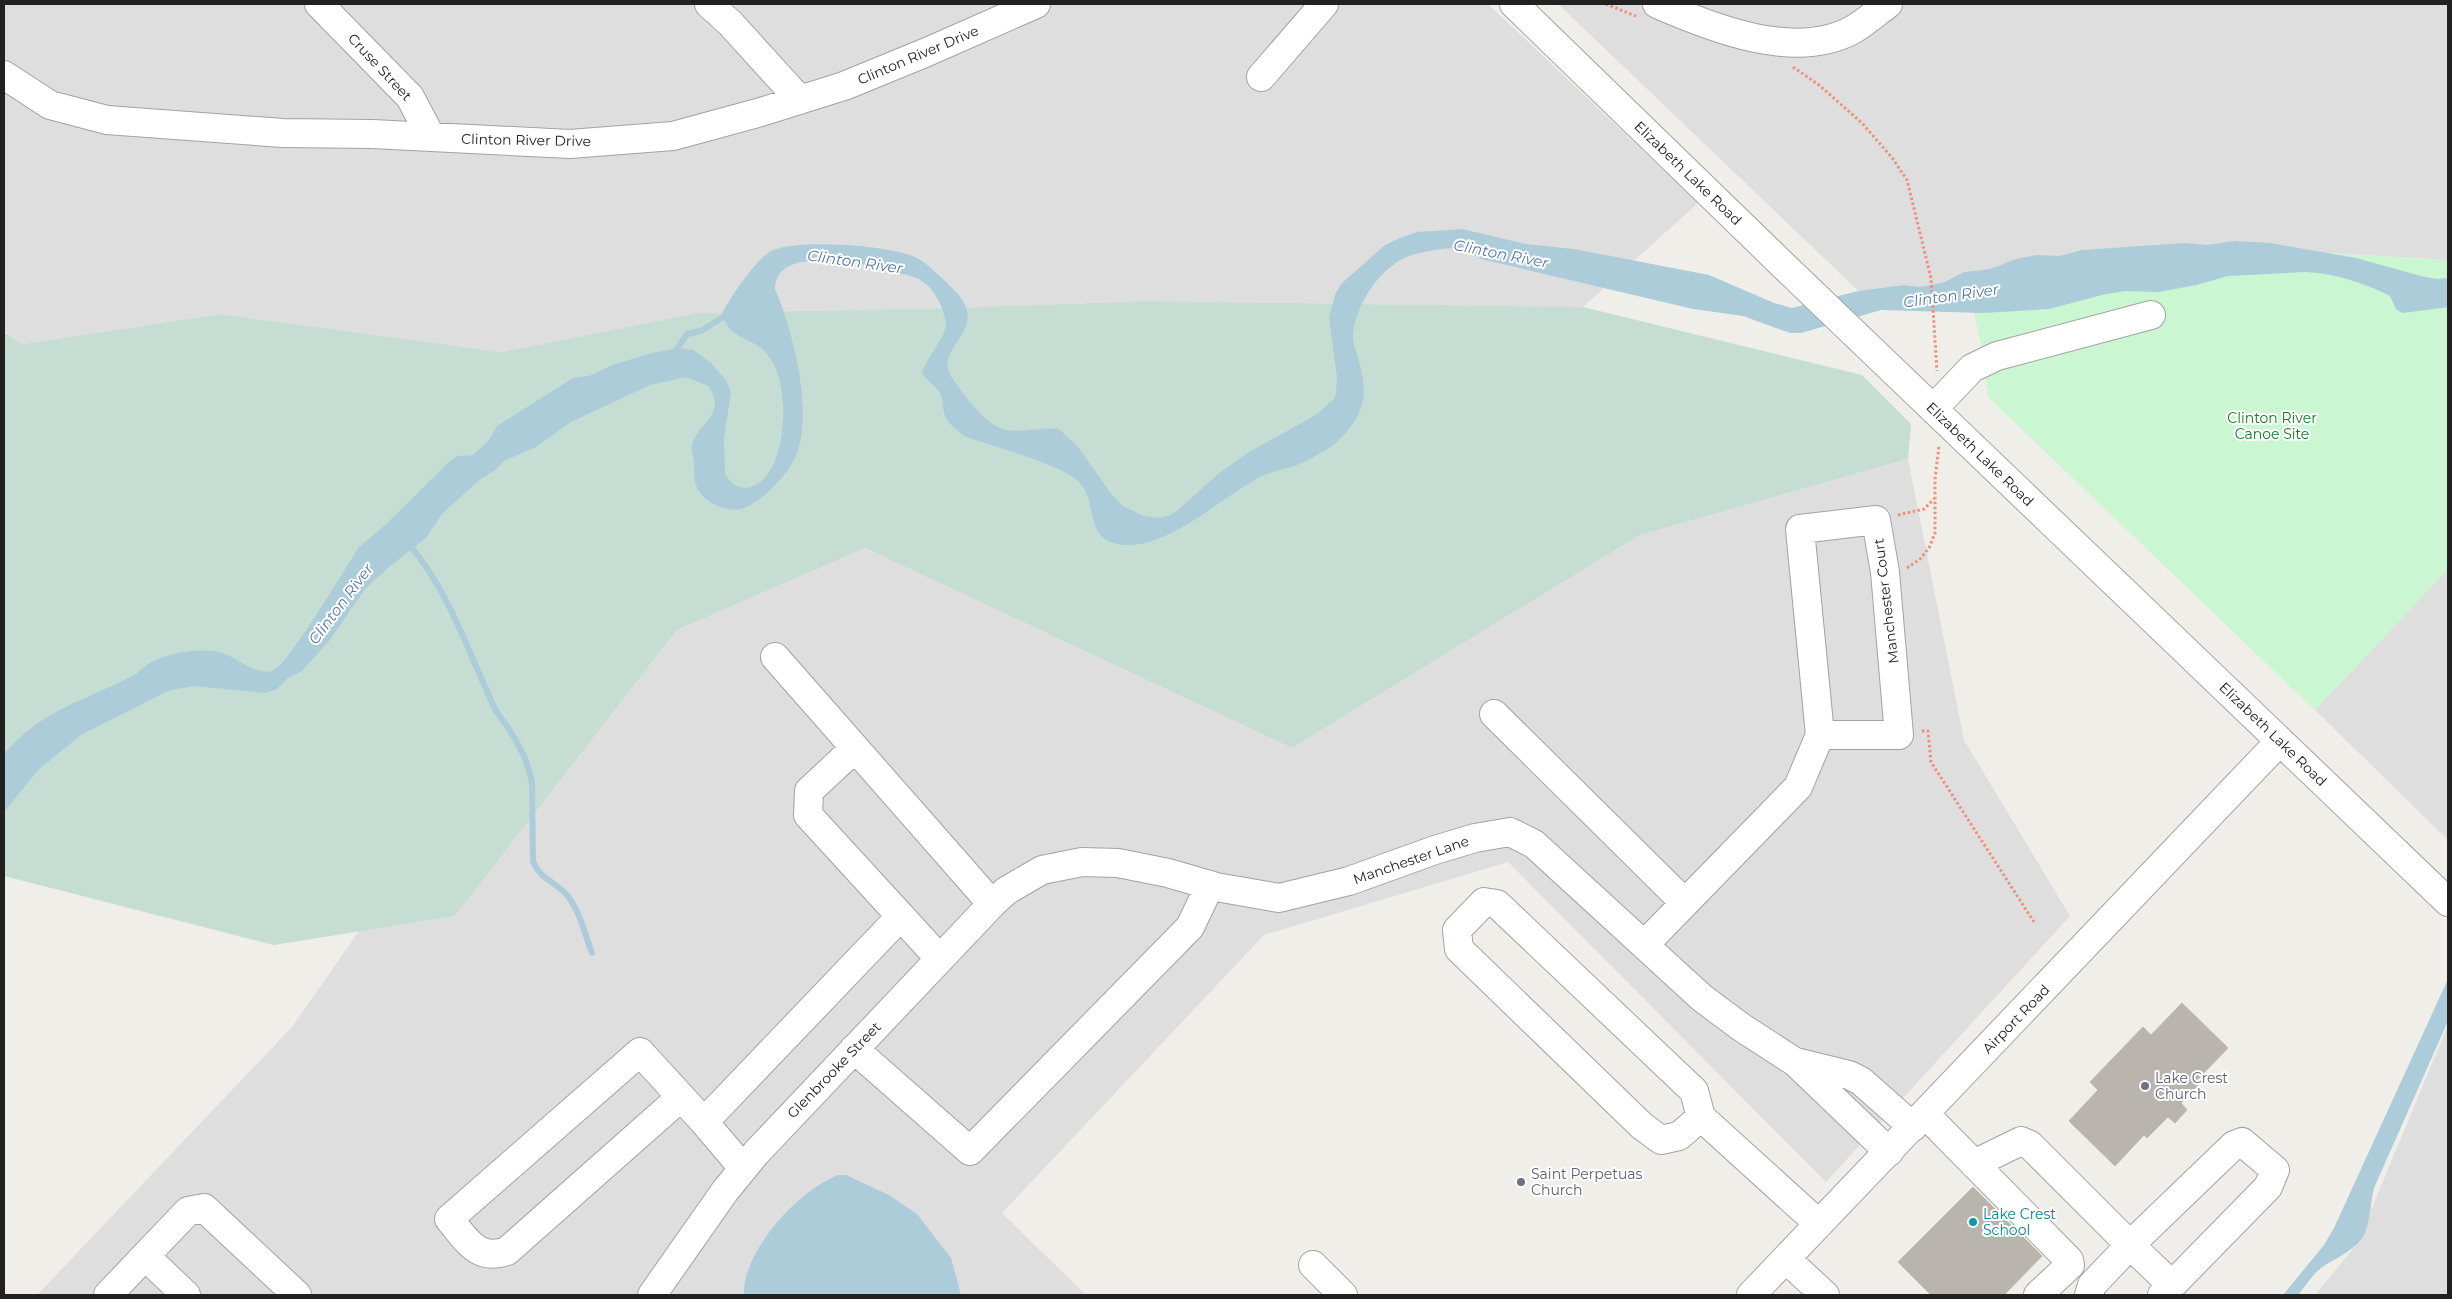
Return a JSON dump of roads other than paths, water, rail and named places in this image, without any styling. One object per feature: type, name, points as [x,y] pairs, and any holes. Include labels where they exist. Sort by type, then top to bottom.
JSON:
[{"type":"street","name":"Cruse Street","points":[[319,4],[410,97],[431,137]]},
{"type":"street","points":[[709,4],[730,23],[800,100]]},
{"type":"street","name":"Clinton River Drive","points":[[4,75],[50,104],[107,120],[283,133],[431,137],[570,144],[673,136],[800,100],[844,86],[1036,4]]},
{"type":"street","points":[[1261,77],[1324,4]]},
{"type":"street","name":"Elizabeth Lake Road","points":[[1514,4],[1844,324],[2448,902]]},
{"type":"street","points":[[1649,11],[1730,33],[1786,43],[1826,39],[1853,29],[1888,4]]},
{"type":"street","points":[[1933,409],[1972,368],[1997,356],[2151,315]]},
{"type":"street","name":"Manchester Court","points":[[1645,944],[1798,787],[1820,735],[1800,529],[1876,520],[1886,572],[1899,735],[1820,735]]},
{"type":"street","points":[[775,657],[992,904]]},
{"type":"street","points":[[1494,714],[1685,903]]},
{"type":"street","name":"Airport Road","points":[[1751,1295],[2280,742]]},
{"type":"street","points":[[855,748],[809,791],[808,815],[940,959]]},
{"type":"street","name":"Manchester Lane","points":[[1042,870],[1082,862],[1118,863],[1168,873],[1210,886],[1279,898],[1348,881],[1475,838],[1510,832],[1534,844],[1702,998],[1741,1027],[1795,1062],[1889,1152]]},
{"type":"street","name":"Glenbrooke Street","points":[[660,1291],[743,1168],[992,904],[1006,892],[1042,870]]},
{"type":"street","points":[[854,1049],[970,1151],[1190,927],[1210,886]]},
{"type":"street","points":[[1700,1117],[1679,1136],[1661,1140],[1642,1126],[1459,949],[1457,930],[1484,902],[1497,904],[1694,1091],[1700,1117],[1819,1224]]},
{"type":"street","points":[[704,1122],[901,916]]},
{"type":"street","points":[[681,1097],[507,1251],[493,1256],[475,1250],[449,1219],[640,1052],[704,1122],[743,1168]]},
{"type":"street","name":"Manchester Lane","points":[[1795,1062],[1855,1078],[1919,1120],[1974,1164],[2069,1260],[2070,1265],[2094,1292]]},
{"type":"street","points":[[1974,1164],[2021,1141],[2030,1145],[2130,1245],[2167,1290],[2268,1187],[2275,1170],[2242,1142],[2234,1145],[2130,1245],[2094,1292]]},
{"type":"street","points":[[108,1295],[188,1211],[204,1208],[297,1295]]},
{"type":"street","points":[[145,1256],[186,1295]]},
{"type":"street","points":[[1786,1259],[1825,1295]]},
{"type":"street","points":[[1313,1265],[1343,1295]]},
{"type":"street","points":[[2038,1295],[2070,1265]]},
{"type":"water","points":[[1462,229],[1526,244],[1574,249],[1709,275],[1774,303],[1792,308],[1858,291],[1904,285],[1919,287],[1936,284],[1945,282],[1964,272],[1990,269],[2016,259],[2036,255],[2059,256],[2082,250],[2185,243],[2207,245],[2235,241],[2270,243],[2356,258],[2421,276],[2437,279],[2448,278],[2448,307],[2403,313],[2396,309],[2390,296],[2370,287],[2338,277],[2305,272],[2228,276],[2196,285],[2159,292],[2125,291],[2106,294],[2049,309],[1983,313],[1881,310],[1801,333],[1790,333],[1743,316],[1693,309],[1481,259],[1458,249],[1451,248],[1420,253],[1395,263],[1384,272],[1366,296],[1360,309],[1355,322],[1353,337],[1363,378],[1364,395],[1356,419],[1338,441],[1331,447],[1297,465],[1262,476],[1177,530],[1142,544],[1125,545],[1111,542],[1102,537],[1093,520],[1085,491],[1079,482],[1070,475],[1042,462],[964,436],[949,423],[943,410],[940,393],[925,378],[922,372],[943,335],[946,324],[940,304],[931,289],[912,276],[864,265],[825,260],[806,261],[790,266],[779,275],[775,289],[788,326],[799,372],[803,417],[801,437],[792,464],[781,479],[757,501],[744,508],[726,509],[709,501],[700,493],[697,486],[694,475],[692,446],[699,431],[713,411],[715,404],[714,396],[708,386],[686,377],[650,385],[571,422],[536,447],[504,461],[495,470],[479,480],[442,514],[426,538],[366,588],[329,641],[302,671],[288,678],[277,689],[266,693],[193,686],[168,691],[81,735],[38,770],[4,812],[4,754],[34,726],[64,708],[135,675],[148,664],[181,652],[213,651],[229,656],[261,671],[268,671],[278,667],[312,622],[359,547],[383,527],[450,461],[457,456],[473,455],[489,440],[497,426],[573,378],[589,376],[612,365],[652,353],[680,348],[693,350],[711,363],[726,380],[731,392],[724,438],[725,474],[732,483],[742,488],[761,482],[769,472],[780,445],[783,400],[780,382],[777,370],[767,354],[758,346],[732,331],[722,314],[752,269],[773,250],[803,245],[844,245],[885,249],[915,257],[925,263],[958,294],[966,306],[968,317],[966,327],[951,352],[948,370],[979,412],[991,423],[1009,431],[1059,429],[1078,447],[1112,495],[1123,506],[1144,516],[1159,518],[1177,511],[1218,474],[1249,452],[1316,415],[1333,400],[1336,394],[1337,377],[1329,317],[1335,295],[1341,284],[1385,245],[1400,238],[1417,232]]},
{"type":"water","points":[[2448,979],[2448,1021],[2374,1188],[2368,1224],[2364,1235],[2350,1250],[2318,1271],[2298,1295],[2283,1295],[2324,1245],[2334,1228]]},
{"type":"water","points":[[838,1175],[846,1175],[889,1195],[917,1214],[951,1258],[961,1295],[744,1295],[746,1278],[752,1260],[776,1224],[807,1194]]},
{"type":"waterway","name":"Clinton River","points":[[673,355],[687,334],[701,331],[720,319],[729,316]]},
{"type":"waterway","points":[[409,544],[436,582],[498,715],[524,756],[532,783],[533,861],[539,871],[571,900],[592,953]]},
{"type":"place","name":"Lake Crest Church","points":[[2145,1086]]},
{"type":"place","name":"Saint Perpetuas Church","points":[[1521,1182]]},
{"type":"place","name":"Lake Crest School","points":[[1973,1222]]},
{"type":"park label","name":"Clinton River Canoe Site","points":[[2272,426]]}]
